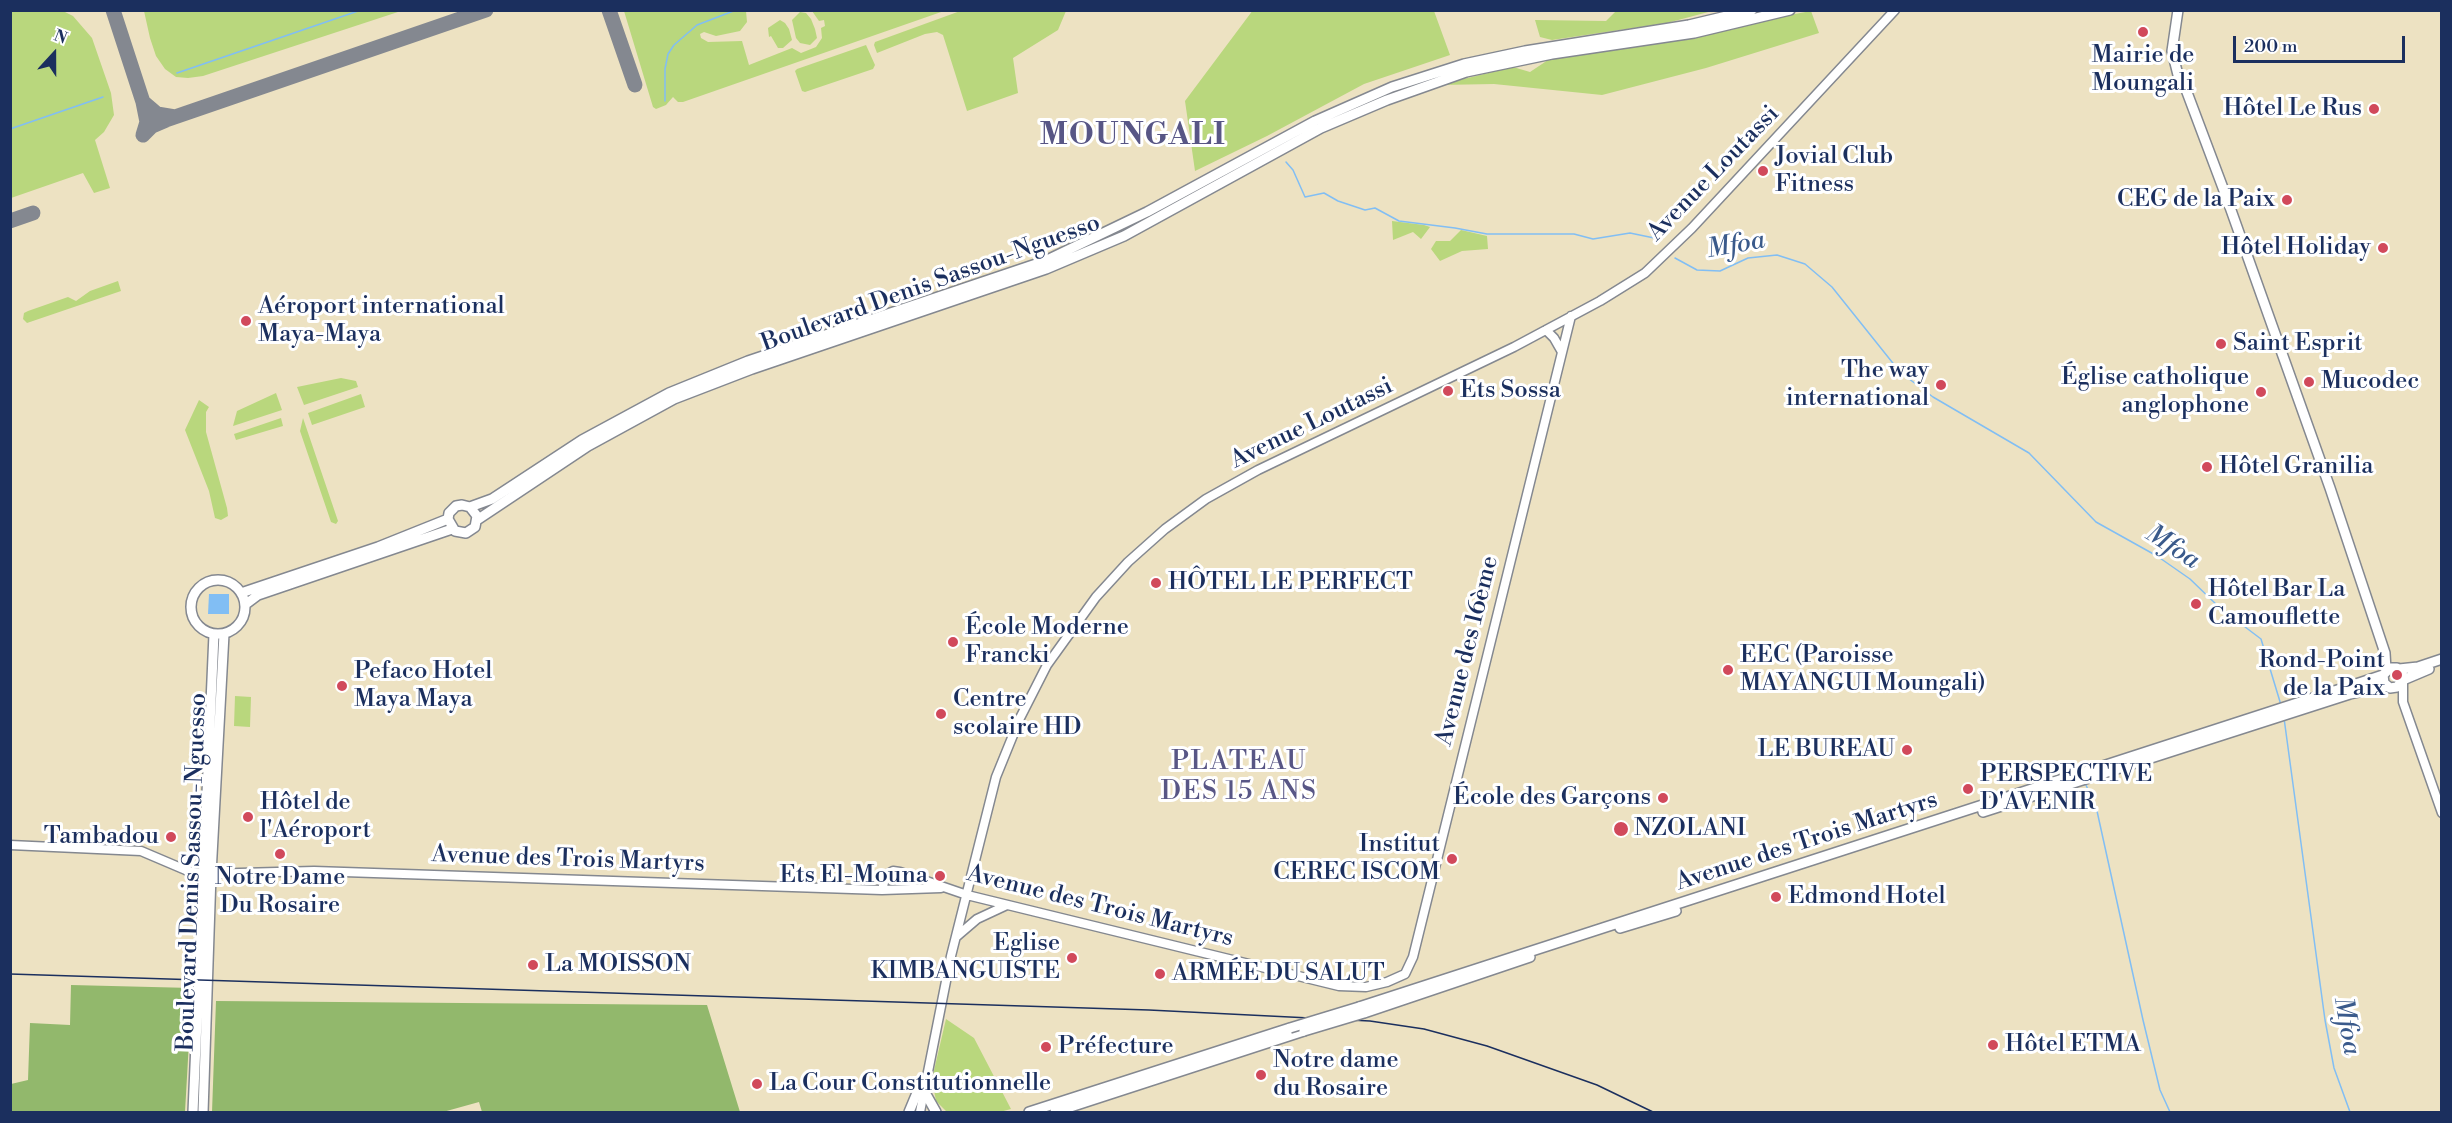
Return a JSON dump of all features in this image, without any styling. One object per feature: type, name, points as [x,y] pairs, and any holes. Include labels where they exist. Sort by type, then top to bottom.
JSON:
[{"type":"main road","name":"Boulevard Denis Sassou-Nguesso","points":[[477,520],[588,446],[690,392],[1046,269],[1125,236],[1321,128],[1435,82],[1532,54],[1689,25],[1752,10]]},
{"type":"main road","name":"Boulevard Denis Sassou-Nguesso","points":[[470,507],[492,499],[582,440],[647,404],[698,380],[1045,261],[1115,229],[1315,121],[1353,103],[1427,74],[1464,64],[1694,33],[1790,10]]},
{"type":"main road","name":"Avenue Loutassi","points":[[918,1113],[921,1088],[956,937],[996,777],[1020,718],[1047,664],[1096,597],[1128,562],[1206,499],[1246,476],[1442,383],[1546,330],[1636,279],[1672,248],[1894,10]]},
{"type":"main road","points":[[2180,10],[2172,51],[2178,75],[2186,87],[2333,498],[2385,653],[2384,673],[2389,687],[2403,702]]},
{"type":"main road","name":"Avenue des 16ème","points":[[1387,982],[1405,974],[1413,957],[1571,316]]},
{"type":"main road","points":[[1546,330],[1562,352]]},
{"type":"main road","points":[[464,505],[475,512],[477,520],[475,527],[466,533],[459,533],[450,524],[452,510],[456,507],[464,505]]},
{"type":"main road","points":[[241,593],[450,524]]},
{"type":"main road","points":[[246,604],[258,595],[450,524]]},
{"type":"main road","points":[[222,580],[232,584],[241,593],[246,604],[245,615],[239,625],[224,634],[214,634],[204,630],[196,623],[191,603],[195,593],[202,585],[222,580]]},
{"type":"main road","name":"Boulevard Denis Sassou-Nguesso","points":[[203,1113],[214,634]]},
{"type":"main road","name":"Boulevard Denis Sassou-Nguesso","points":[[193,1113],[203,886],[207,872],[224,634]]},
{"type":"main road","points":[[2385,653],[2403,674],[2403,702],[2442,813]]},
{"type":"main road","points":[[2384,673],[2390,668],[2418,667],[2442,659]]},
{"type":"main road","points":[[2389,687],[2397,687],[2403,681],[2442,665]]},
{"type":"main road","name":"Avenue des Trois Martyrs","points":[[2279,713],[2384,673]]},
{"type":"main road","name":"Avenue des Trois Martyrs","points":[[1361,1010],[2279,713],[2371,687],[2389,687]]},
{"type":"main road","name":"Avenue des Trois Martyrs","points":[[10,845],[133,850],[148,853],[184,869],[207,872],[373,873],[882,890],[944,887]]},
{"type":"main road","points":[[184,869],[203,886]]},
{"type":"main road","name":"Avenue des Trois Martyrs","points":[[882,890],[886,875],[893,871],[967,895],[1339,986],[1366,987],[1387,982]]},
{"type":"main road","points":[[956,937],[977,919],[1008,905]]},
{"type":"main road","points":[[1029,1113],[1290,1028],[1361,1010]]},
{"type":"main road","points":[[1055,1113],[1304,1032],[1361,1010]]},
{"type":"main road","points":[[909,1113],[921,1088]]},
{"type":"main road","points":[[921,1088],[936,1113]]},
{"type":"green space","points":[[144,10],[401,11],[203,76],[188,78],[176,77],[165,69],[156,56]]},
{"type":"green space","points":[[963,10],[1066,11],[1058,30],[1013,58],[1018,93],[967,111],[943,35],[937,32],[925,34],[877,53],[874,45],[875,42]]},
{"type":"green space","points":[[1253,10],[1434,11],[1450,55],[1364,84],[1267,136],[1195,171],[1185,101]]},
{"type":"green space","points":[[10,11],[63,11],[73,16],[92,38],[111,93],[114,115],[104,132],[95,140],[110,188],[94,193],[83,173],[11,198]]},
{"type":"green space","points":[[624,11],[746,11],[747,22],[740,31],[716,36],[704,32],[700,34],[701,38],[708,42],[742,41],[749,65],[792,48],[801,53],[816,47],[822,38],[821,28],[825,26],[824,20],[819,21],[812,11],[944,11],[683,102],[678,102],[673,97],[666,105],[656,109],[653,107]]},
{"type":"green space","points":[[1616,11],[1712,11],[1667,23],[1552,40],[1540,37],[1535,20],[1606,21]]},
{"type":"green space","points":[[1811,11],[1819,33],[1706,68],[1602,95],[1494,84],[1439,85],[1513,67],[1530,72],[1548,60]]},
{"type":"green space","points":[[800,12],[806,13],[815,29],[817,38],[810,45],[800,43],[796,38],[792,20]]},
{"type":"green space","points":[[780,20],[789,29],[792,40],[783,48],[778,48],[771,36],[769,37],[768,28]]},
{"type":"green space","points":[[866,45],[875,65],[873,69],[805,92],[802,91],[795,71],[797,69]]},
{"type":"green space","points":[[1392,221],[1430,227],[1421,239],[1413,232],[1393,240]]},
{"type":"green space","points":[[1461,230],[1487,236],[1488,249],[1462,251],[1440,261],[1431,249],[1436,241],[1450,241]]},
{"type":"green space","points":[[118,281],[121,291],[27,323],[23,319],[24,313],[28,311],[68,297],[76,301],[90,291]]},
{"type":"green space","points":[[341,378],[356,381],[358,387],[304,405],[297,387]]},
{"type":"green space","points":[[276,393],[282,410],[233,426],[237,411]]},
{"type":"green space","points":[[361,394],[365,407],[312,425],[308,413]]},
{"type":"green space","points":[[199,400],[209,407],[206,412],[206,432],[228,516],[221,520],[215,518],[209,491],[185,430]]},
{"type":"green space","points":[[281,418],[283,426],[236,440],[234,434]]},
{"type":"green space","points":[[303,418],[338,521],[336,524],[331,522],[300,431]]},
{"type":"green space","points":[[235,696],[251,697],[250,727],[234,726]]},
{"type":"green space","points":[[71,985],[192,988],[185,1112],[11,1112],[11,1084],[28,1080],[30,1023],[70,1025]]},
{"type":"green space","points":[[216,1001],[707,1005],[740,1112],[482,1112],[479,1102],[443,1112],[212,1112]]},
{"type":"green space","points":[[946,1019],[974,1038],[1011,1109],[1000,1112],[947,1112],[936,1101],[932,1079]]},
{"type":"water","points":[[209,594],[229,594],[229,614],[208,614]]},
{"type":"waterway","points":[[177,73],[361,10]]},
{"type":"waterway","points":[[665,101],[665,69],[668,54],[674,45],[697,25],[736,10]]},
{"type":"waterway","points":[[10,129],[103,97]]},
{"type":"waterway","name":"Mfoa","points":[[1286,162],[1293,170],[1305,197],[1324,193],[1338,201],[1365,210],[1375,208],[1399,221],[1487,234],[1574,234],[1593,239],[1630,233],[1659,239]]},
{"type":"waterway","name":"Mfoa","points":[[1675,258],[1697,270],[1720,271],[1748,258],[1777,255],[1805,264],[1832,287],[1900,372],[1933,397],[2029,453],[2096,522],[2157,556],[2190,579],[2220,608],[2261,639],[2281,705]]},
{"type":"waterway","name":"Mfoa","points":[[2284,718],[2325,1020],[2334,1068],[2350,1112]]},
{"type":"waterway","points":[[2086,785],[2097,811],[2160,1090],[2170,1112]]},
{"type":"taxiway","points":[[113,10],[143,102]]},
{"type":"taxiway","points":[[144,134],[152,126],[166,120],[486,10]]},
{"type":"taxiway","points":[[609,10],[635,85]]},
{"type":"taxiway","points":[[143,135],[147,122],[143,102],[157,114],[175,117]]},
{"type":"taxiway","points":[[10,221],[33,213]]},
{"type":"railway","points":[[10,974],[1149,1010],[1370,1021],[1424,1029],[1487,1046],[1597,1085],[1653,1112]]},
{"type":"place","name":"Mairie de Moungali","points":[[2143,32]]},
{"type":"place","name":"Hôtel Le Rus","points":[[2374,109]]},
{"type":"place","name":"Jovial Club Fitness","points":[[1763,171]]},
{"type":"place","name":"CEG de la Paix","points":[[2287,200]]},
{"type":"place","name":"Hôtel Holiday","points":[[2383,248]]},
{"type":"place","name":"Aéroport international Maya-Maya","points":[[246,321]]},
{"type":"place","name":"Saint Esprit","points":[[2221,344]]},
{"type":"place","name":"Mucodec","points":[[2309,382]]},
{"type":"place","name":"The way international","points":[[1941,385]]},
{"type":"place","name":"Ets Sossa","points":[[1448,391]]},
{"type":"place","name":"Église catholique anglophone","points":[[2261,392]]},
{"type":"place","name":"Hôtel Granilia","points":[[2207,467]]},
{"type":"place","name":"HÔTEL LE PERFECT","points":[[1156,583]]},
{"type":"place","name":"Hôtel Bar La Camouflette","points":[[2196,604]]},
{"type":"place","name":"École Moderne Francki","points":[[953,642]]},
{"type":"place","name":"EEC (Paroisse MAYANGUI Moungali)","points":[[1728,670]]},
{"type":"place","name":"Rond-Point de la Paix","points":[[2397,675]]},
{"type":"place","name":"Pefaco Hotel Maya Maya","points":[[342,686]]},
{"type":"place","name":"Centre scolaire HD","points":[[941,714]]},
{"type":"place","name":"LE BUREAU","points":[[1907,750]]},
{"type":"place","name":"PERSPECTIVE D'AVENIR","points":[[1968,789]]},
{"type":"place","name":"École des Garçons","points":[[1663,798]]},
{"type":"place","name":"Hôtel de l'Aéroport","points":[[248,817]]},
{"type":"place","name":"NZOLANI","points":[[1621,829]]},
{"type":"place","name":"Tambadou","points":[[171,837]]},
{"type":"place","name":"Notre Dame Du Rosaire","points":[[280,854]]},
{"type":"place","name":"Institut CEREC ISCOM","points":[[1452,859]]},
{"type":"place","name":"Ets El-Mouna","points":[[940,876]]},
{"type":"place","name":"Edmond Hotel","points":[[1776,897]]},
{"type":"place","name":"Eglise KIMBANGUISTE","points":[[1072,958]]},
{"type":"place","name":"La MOISSON","points":[[533,965]]},
{"type":"place","name":"ARMÉE DU SALUT","points":[[1160,974]]},
{"type":"place","name":"Hôtel ETMA","points":[[1993,1045]]},
{"type":"place","name":"Préfecture","points":[[1046,1047]]},
{"type":"place","name":"Notre dame du Rosaire","points":[[1261,1075]]},
{"type":"place","name":"La Cour Constitutionnelle","points":[[757,1084]]},
{"type":"district","name":"MOUNGALI","points":[[1133,137]]},
{"type":"district","name":"PLATEAU DES 15 ANS","points":[[1239,778]]}]
